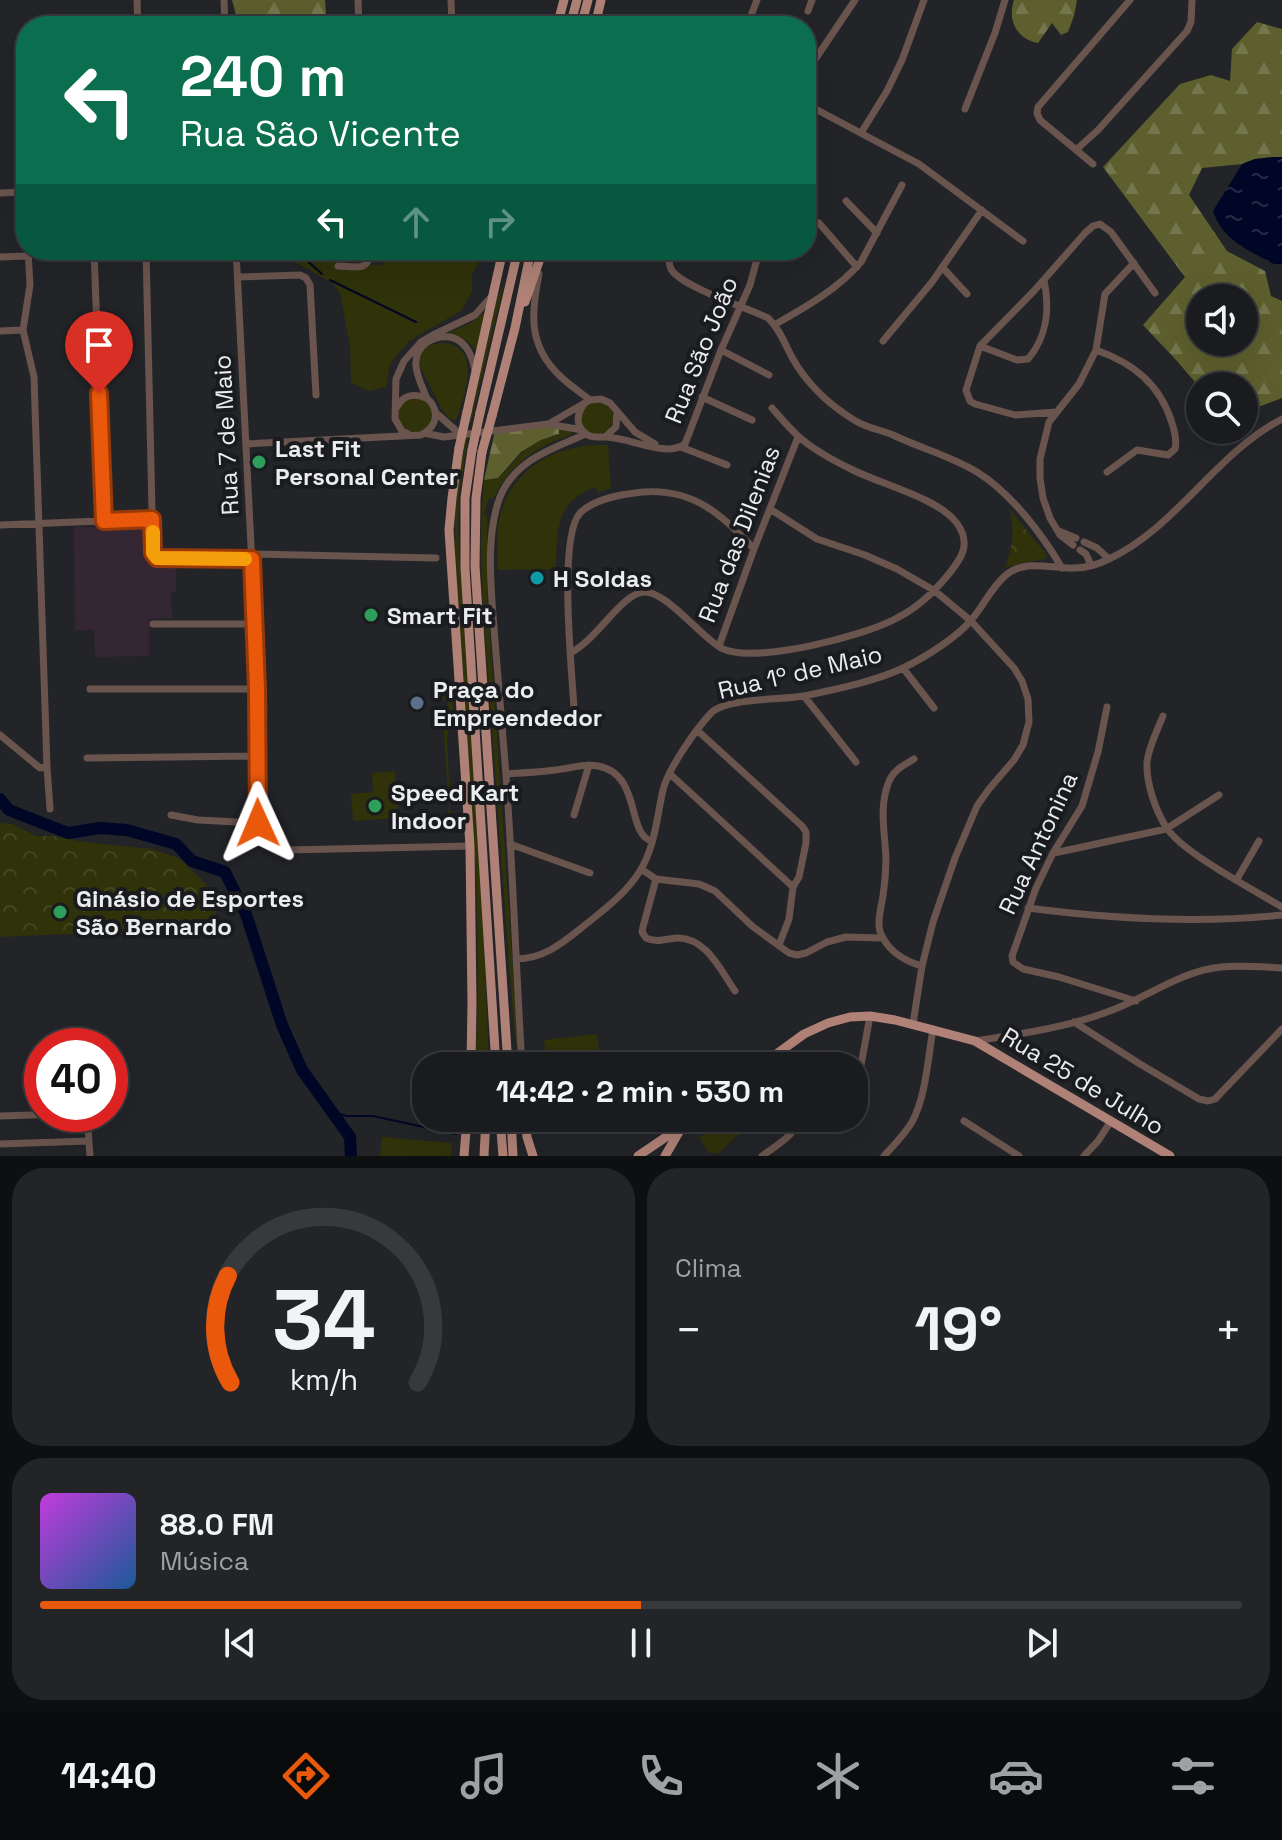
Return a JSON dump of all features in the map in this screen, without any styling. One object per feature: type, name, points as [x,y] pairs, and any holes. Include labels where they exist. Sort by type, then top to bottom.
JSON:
[{"type":"main road","points":[[471,1052],[470,846],[449,530],[459,448],[501,260]]},
{"type":"main road","points":[[493,295],[511,260]]},
{"type":"main road","points":[[507,1052],[475,566],[480,413],[514,260]]},
{"type":"main road","points":[[495,1052],[463,530],[465,498],[477,451],[492,416],[529,260]]},
{"type":"main road","points":[[515,328],[540,260]]},
{"type":"main road","name":"Rua 25 de Julho","points":[[778,1052],[818,1027],[839,1019],[870,1016],[933,1029],[975,1041],[1170,1156]]},
{"type":"main road","points":[[506,1019],[512,1052]]},
{"type":"main road","points":[[464,1156],[466,1132]]},
{"type":"main road","points":[[484,1156],[485,1132]]},
{"type":"main road","points":[[501,1132],[503,1156]]},
{"type":"main road","points":[[512,1132],[513,1156]]},
{"type":"main road","points":[[526,1132],[533,1156]]},
{"type":"main road","points":[[638,1156],[676,1132]]},
{"type":"main road","points":[[665,1156],[679,1132]]},
{"type":"street","points":[[808,11],[812,0]]},
{"type":"street","points":[[816,58],[855,0]]},
{"type":"street","points":[[861,133],[897,70],[924,0]]},
{"type":"street","points":[[965,109],[1005,0]]},
{"type":"street","points":[[1093,164],[1040,120],[1038,107],[1130,0]]},
{"type":"street","points":[[1077,149],[1187,31],[1191,22],[1192,0]]},
{"type":"street","points":[[816,109],[919,164],[1023,241]]},
{"type":"street","points":[[776,324],[837,286],[857,267],[902,185]]},
{"type":"street","points":[[846,201],[877,233]]},
{"type":"street","points":[[883,341],[942,267],[982,210]]},
{"type":"street","points":[[819,223],[857,267]]},
{"type":"street","points":[[1056,412],[1015,415],[970,401],[966,390],[980,346],[1093,226],[1100,224],[1111,232],[1155,293]]},
{"type":"street","points":[[28,260],[30,285],[23,330],[34,377],[50,809]]},
{"type":"street","points":[[94,260],[104,521]]},
{"type":"street","points":[[146,260],[155,556],[436,558]]},
{"type":"street","name":"Rua 7 de Maio","points":[[237,260],[255,624],[258,823]]},
{"type":"street","points":[[338,266],[364,266],[370,260]]},
{"type":"street","points":[[541,260],[533,316],[536,341],[557,374],[587,402]]},
{"type":"street","points":[[669,260],[672,272],[691,285],[776,324],[794,361],[835,408],[863,425],[979,473],[1008,498],[1050,547],[1062,568]]},
{"type":"street","name":"Rua São João","points":[[604,437],[664,449],[681,447],[688,439],[702,397],[755,271],[756,260]]},
{"type":"street","points":[[1091,565],[1078,544],[1057,530],[1050,518],[1043,498],[1040,459],[1047,430],[1056,412],[1079,384],[1096,350],[1105,294],[1134,263]]},
{"type":"street","points":[[942,267],[967,294]]},
{"type":"street","points":[[238,277],[300,275],[306,278],[310,285],[316,395]]},
{"type":"street","points":[[980,346],[1017,360],[1028,359],[1042,338],[1047,313],[1044,280]]},
{"type":"street","points":[[390,436],[397,424],[396,379],[411,351],[433,335],[475,315],[493,295]]},
{"type":"street","points":[[0,331],[23,330]]},
{"type":"street","points":[[246,444],[424,433],[434,423],[436,413],[426,398],[415,361],[417,353],[430,340],[451,337],[462,342],[471,354],[476,372]]},
{"type":"street","points":[[721,350],[769,375]]},
{"type":"street","points":[[1096,350],[1125,362],[1151,383],[1169,413],[1177,441],[1175,449],[1168,455],[1137,450],[1107,472]]},
{"type":"street","points":[[396,409],[398,403],[408,396],[426,398]]},
{"type":"street","points":[[702,397],[752,420]]},
{"type":"street","points":[[424,433],[444,437],[548,424],[598,438],[616,427],[617,411],[606,400],[596,399],[548,424]]},
{"type":"street","points":[[584,432],[578,420],[580,409],[587,402]]},
{"type":"street","points":[[570,653],[586,644],[634,594],[645,592],[664,599],[719,646],[739,654],[775,652],[835,640],[899,618],[935,591],[960,562],[964,542],[961,530],[945,512],[833,460],[798,437],[772,408]]},
{"type":"street","name":"Rua São João","points":[[617,411],[635,432],[664,449]]},
{"type":"street","points":[[436,413],[460,434]]},
{"type":"street","name":"Rua 1º de Maio","points":[[516,959],[527,959],[554,950],[621,895],[641,869],[670,774],[712,712],[732,703],[804,696],[859,683],[903,668],[937,649],[971,621],[988,595],[1014,570],[1028,566],[1076,568],[1091,565],[1109,559],[1143,539],[1255,434],[1282,419]]},
{"type":"street","points":[[397,424],[409,434]]},
{"type":"street","points":[[521,1052],[506,774],[493,613],[491,538],[501,494],[520,468],[545,451],[584,432]]},
{"type":"street","name":"Rua das Dilenias","points":[[719,646],[798,437]]},
{"type":"street","points":[[681,447],[727,465]]},
{"type":"street","points":[[574,708],[567,605],[570,542],[579,514],[591,505],[632,493],[674,494],[706,505],[724,518],[754,549]]},
{"type":"street","points":[[770,509],[817,539],[897,569],[935,591],[971,621],[1014,668],[1028,699],[1029,722],[1023,745],[977,806],[933,922],[913,1024]]},
{"type":"street","points":[[0,525],[152,519]]},
{"type":"street","points":[[1078,544],[1097,548],[1109,559]]},
{"type":"street","points":[[153,624],[255,624]]},
{"type":"street","points":[[903,668],[934,708]]},
{"type":"street","points":[[90,689],[257,689]]},
{"type":"street","points":[[804,696],[856,762]]},
{"type":"street","name":"Rua Antonina","points":[[1107,707],[1082,806],[1053,853],[1028,908],[1012,951],[1013,962],[1017,966],[1136,1001]]},
{"type":"street","points":[[1163,716],[1147,761],[1149,786],[1166,829],[1192,852],[1282,907]]},
{"type":"street","points":[[698,731],[804,829],[807,837],[804,854],[799,877],[793,887],[789,919],[779,945]]},
{"type":"street","points":[[0,735],[40,768],[47,767]]},
{"type":"street","points":[[87,758],[257,756]]},
{"type":"street","points":[[914,759],[891,776],[886,788],[883,819],[886,873],[879,920],[882,938],[904,960],[922,966]]},
{"type":"street","points":[[506,774],[589,765],[610,770],[620,778],[633,804],[640,833],[646,840],[652,841]]},
{"type":"street","points":[[574,815],[589,765]]},
{"type":"street","points":[[670,774],[793,887]]},
{"type":"street","points":[[1053,853],[1166,829],[1219,795]]},
{"type":"street","points":[[171,815],[198,820],[258,823],[270,844],[288,850],[470,846]]},
{"type":"street","points":[[1237,879],[1259,841]]},
{"type":"street","points":[[510,844],[590,873]]},
{"type":"street","points":[[641,869],[656,879],[699,884],[715,891],[752,926],[789,953],[806,953],[836,939],[882,938]]},
{"type":"street","points":[[656,879],[642,932],[646,938],[652,941],[689,939],[699,943],[735,991]]},
{"type":"street","points":[[1028,908],[1099,917],[1166,920],[1225,920],[1282,915]]},
{"type":"street","points":[[975,1041],[1038,1030],[1105,1013],[1200,971],[1221,967],[1282,968]]},
{"type":"street","points":[[863,1052],[870,1016]]},
{"type":"street","points":[[1074,1022],[1199,1099],[1208,1101],[1215,1099],[1282,1029]]},
{"type":"street","points":[[884,1156],[916,1114],[933,1029]]},
{"type":"street","points":[[0,1116],[24,1115]]},
{"type":"street","points":[[964,1121],[1019,1156]]},
{"type":"street","points":[[1084,1156],[1111,1121]]},
{"type":"street","points":[[88,1132],[90,1156]]},
{"type":"street","points":[[762,1156],[792,1132]]},
{"type":"street","points":[[0,1144],[88,1141]]},
{"type":"shaded area","points":[[74,527],[149,528],[149,560],[156,565],[176,565],[176,592],[171,592],[172,618],[149,619],[149,656],[95,657],[94,630],[75,630]]},
{"type":"green space","points":[[232,0],[325,0],[326,16],[236,16]]},
{"type":"green space","points":[[1014,0],[1077,0],[1068,32],[1061,35],[1052,23],[1038,43],[1024,38],[1016,28],[1012,15]]},
{"type":"green space","points":[[1257,22],[1282,29],[1282,157],[1202,168],[1189,195],[1227,251],[1265,271],[1271,296],[1282,301],[1282,398],[1258,407],[1258,372],[1186,372],[1143,325],[1185,277],[1103,167],[1180,84],[1211,75],[1230,81],[1232,49]]},
{"type":"green space","points":[[292,260],[336,260],[338,265],[381,265],[387,260],[480,260],[472,275],[472,291],[462,310],[409,341],[390,364],[386,387],[368,391],[351,382],[350,346],[340,293],[332,283]]},
{"type":"green space","points":[[505,280],[471,422],[468,422],[498,296]]},
{"type":"green space","points":[[487,310],[476,352],[464,339],[446,334],[471,323]]},
{"type":"green space","points":[[438,343],[451,344],[466,358],[467,379],[456,421],[448,418],[443,411],[420,366],[420,356],[426,347]]},
{"type":"green space","points":[[415,398],[427,403],[432,415],[427,427],[415,432],[403,427],[398,415],[403,403]]},
{"type":"green space","points":[[597,402],[608,407],[613,418],[608,429],[597,434],[586,429],[581,418],[586,407]]},
{"type":"green space","points":[[559,427],[571,431],[572,435],[547,444],[516,466],[493,499],[489,498],[484,514],[487,515],[487,590],[518,1052],[484,628],[482,509],[484,480],[499,478],[530,447],[557,436]]},
{"type":"green space","points":[[559,427],[559,434],[521,452],[498,478],[484,480],[496,433]]},
{"type":"green space","points":[[465,437],[468,437],[459,495],[458,529],[484,943],[488,1052],[476,1052],[478,935],[455,508]]},
{"type":"green space","points":[[608,445],[611,488],[598,493],[596,487],[583,493],[566,509],[558,530],[556,569],[498,570],[498,526],[503,506],[511,489],[523,475],[536,464],[569,449]]},
{"type":"green space","points":[[1010,510],[1047,555],[1046,559],[1005,568],[1012,539]]},
{"type":"green space","points":[[259,602],[263,604],[268,712],[263,721]]},
{"type":"green space","points":[[445,695],[452,696],[453,713],[447,737],[451,822],[450,825],[441,826],[439,823],[449,809],[443,721],[449,719],[447,701],[442,700]]},
{"type":"green space","name":"Speed Kart Indoor","points":[[395,771],[399,818],[353,821],[351,794],[373,792],[372,773]]},
{"type":"green space","points":[[0,823],[12,824],[36,836],[152,849],[178,858],[215,895],[216,927],[0,937]]},
{"type":"green space","points":[[597,1034],[599,1052],[545,1052],[544,1040]]},
{"type":"green space","points":[[706,1132],[741,1132],[719,1153],[709,1153],[699,1138]]},
{"type":"green space","points":[[382,1137],[452,1143],[451,1156],[380,1156]]},
{"type":"water","points":[[1282,157],[1282,264],[1274,264],[1238,244],[1223,230],[1213,211],[1242,164]]},
{"type":"waterway","points":[[306,260],[322,274]]},
{"type":"waterway","points":[[330,280],[416,322]]},
{"type":"waterway","points":[[0,799],[9,810],[68,833],[100,828],[127,830],[176,844],[192,861],[225,872],[246,914],[282,1025],[302,1070],[350,1137],[351,1156]]},
{"type":"waterway","points":[[331,1112],[347,1116],[373,1116],[456,1134]]},
{"type":"slow traffic","points":[[153,532],[153,553],[157,558],[245,559]]},
{"type":"place","name":"Last Fit Personal Center","points":[[259,462]]},
{"type":"place","name":"H Soldas","points":[[537,578]]},
{"type":"place","name":"Smart Fit","points":[[371,615]]},
{"type":"place","name":"Praça do Empreendedor","points":[[417,703]]},
{"type":"place","name":"Speed Kart Indoor","points":[[375,806]]},
{"type":"place","name":"Ginásio de Esportes São Bernardo","points":[[60,912]]},
{"type":"route","points":[[99,393],[104,521],[152,519],[153,553],[157,558],[252,559],[258,823]]}]
